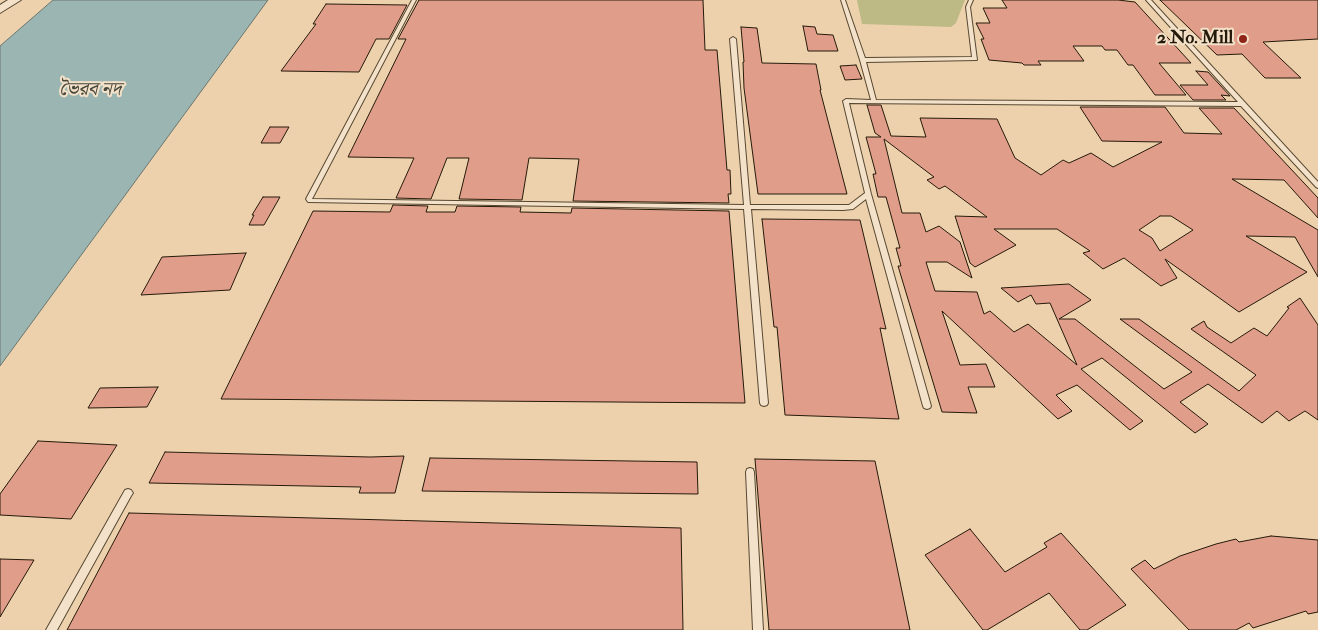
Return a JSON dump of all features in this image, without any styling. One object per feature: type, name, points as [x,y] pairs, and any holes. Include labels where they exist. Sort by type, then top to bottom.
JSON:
[{"type":"street","points":[[0,10],[16,0]]},
{"type":"lane","points":[[414,0],[309,199],[310,202],[843,208],[851,207],[868,194]]},
{"type":"lane","points":[[844,0],[874,101]]},
{"type":"lane","points":[[863,60],[975,59],[968,7],[971,0]]},
{"type":"lane","points":[[1148,0],[1318,186]]},
{"type":"lane","points":[[733,39],[764,403]]},
{"type":"lane","points":[[927,406],[868,194],[845,103],[848,101],[874,101],[1243,104]]},
{"type":"lane","points":[[750,472],[758,630]]},
{"type":"lane","points":[[51,630],[128,493]]},
{"type":"shaded area","points":[[857,0],[965,0],[956,23],[951,27],[862,24]]},
{"type":"water","name":"ভৈরব নদ","points":[[53,0],[268,0],[0,366],[0,46]]},
{"type":"building","points":[[419,0],[703,0],[705,50],[717,50],[727,170],[730,170],[731,194],[728,194],[729,203],[573,201],[579,159],[529,158],[522,200],[459,199],[469,158],[447,158],[431,199],[396,198],[414,158],[348,157],[406,39],[398,39]]},
{"type":"building","points":[[1002,0],[1118,0],[1135,2],[1191,63],[1159,63],[1186,95],[1155,95],[1133,65],[1128,65],[1117,50],[1105,50],[1102,46],[1073,46],[1084,61],[1038,61],[1041,65],[1024,65],[1022,63],[989,60],[981,39],[984,39],[976,23],[990,23],[983,8],[1007,8]]},
{"type":"building","points":[[1160,0],[1318,0],[1318,39],[1263,42],[1301,78],[1265,78],[1242,54],[1217,55]]},
{"type":"building","points":[[326,4],[407,5],[389,39],[376,39],[359,72],[281,71],[316,24],[313,24]]},
{"type":"building","points":[[803,26],[815,27],[817,34],[833,35],[838,51],[808,51]]},
{"type":"building","points":[[741,27],[757,28],[762,63],[816,64],[820,90],[847,194],[758,194],[744,88]]},
{"type":"building","points":[[856,65],[862,79],[845,80],[840,66]]},
{"type":"building","points":[[1196,71],[1208,72],[1230,96],[1221,95],[1226,100],[1193,100],[1180,85],[1208,85]]},
{"type":"building","points":[[867,105],[881,105],[891,136],[926,137],[920,118],[997,119],[1015,158],[1041,175],[1063,160],[1069,163],[1091,153],[1113,167],[1162,142],[1102,141],[1080,107],[1165,107],[1184,133],[1222,134],[1199,108],[1234,108],[1318,198],[1318,218],[1284,180],[1232,179],[1318,230],[1318,277],[1295,237],[1246,236],[1307,272],[1239,312],[1165,259],[1177,278],[1161,286],[1124,258],[1103,269],[1083,253],[1090,251],[1057,229],[994,229],[1016,245],[975,267],[970,263],[955,216],[987,217],[945,186],[939,189],[927,180],[934,177],[884,139],[902,213],[920,213],[926,232],[939,226],[960,242],[972,278],[947,262],[926,262],[935,291],[977,292],[984,314],[990,311],[1014,332],[1028,324],[1077,365],[1050,303],[1036,304],[1031,295],[1018,302],[1001,288],[1069,284],[1091,300],[1059,319],[1075,319],[1164,389],[1192,372],[1120,319],[1139,319],[1239,391],[1256,375],[1191,329],[1204,321],[1207,327],[1231,343],[1254,328],[1267,336],[1289,308],[1287,307],[1300,298],[1318,325],[1318,420],[1305,411],[1289,421],[1277,411],[1262,423],[1208,384],[1180,402],[1208,424],[1195,433],[1102,358],[1081,369],[1143,421],[1130,430],[1077,385],[1056,395],[1072,411],[1058,419],[942,311],[960,365],[986,364],[995,387],[968,387],[977,413],[942,412],[898,266],[901,266],[896,248],[900,248],[886,197],[878,197],[873,174],[876,174],[866,137],[881,137],[875,133]],"holes":[[[1160,216],[1171,216],[1193,230],[1160,251],[1152,238],[1139,230]]]},
{"type":"building","points":[[270,127],[289,127],[280,143],[261,143]]},
{"type":"building","points":[[263,197],[280,197],[264,225],[249,225],[254,215],[252,215]]},
{"type":"building","points":[[393,205],[428,206],[426,212],[455,212],[457,206],[521,207],[520,212],[571,213],[572,208],[729,211],[745,403],[221,399],[313,211],[390,212]]},
{"type":"building","points":[[762,219],[860,220],[886,329],[880,328],[899,419],[785,415],[777,327],[774,327]]},
{"type":"building","points":[[246,253],[230,290],[141,295],[162,257]]},
{"type":"building","points":[[158,387],[147,407],[88,408],[100,388]]},
{"type":"building","points":[[38,441],[117,445],[71,519],[0,515],[0,494]]},
{"type":"building","points":[[165,452],[370,457],[404,456],[395,493],[359,493],[361,487],[149,483]]},
{"type":"building","points":[[430,458],[697,462],[698,494],[422,491]]},
{"type":"building","points":[[755,459],[875,461],[910,630],[769,630]]},
{"type":"building","points":[[129,513],[681,528],[683,630],[67,630]]},
{"type":"building","points":[[970,529],[1005,572],[1047,547],[1044,543],[1061,533],[1126,605],[1087,630],[1080,630],[1049,593],[987,630],[983,630],[925,555]]},
{"type":"building","points":[[1271,536],[1318,540],[1318,612],[1308,614],[1306,611],[1253,628],[1249,623],[1236,630],[1189,630],[1131,569],[1145,560],[1154,569],[1180,556],[1216,544],[1236,539],[1239,542]]},
{"type":"building","points":[[0,559],[34,560],[0,617]]},
{"type":"place","name":"2 No. Mill","points":[[1243,39]]}]
